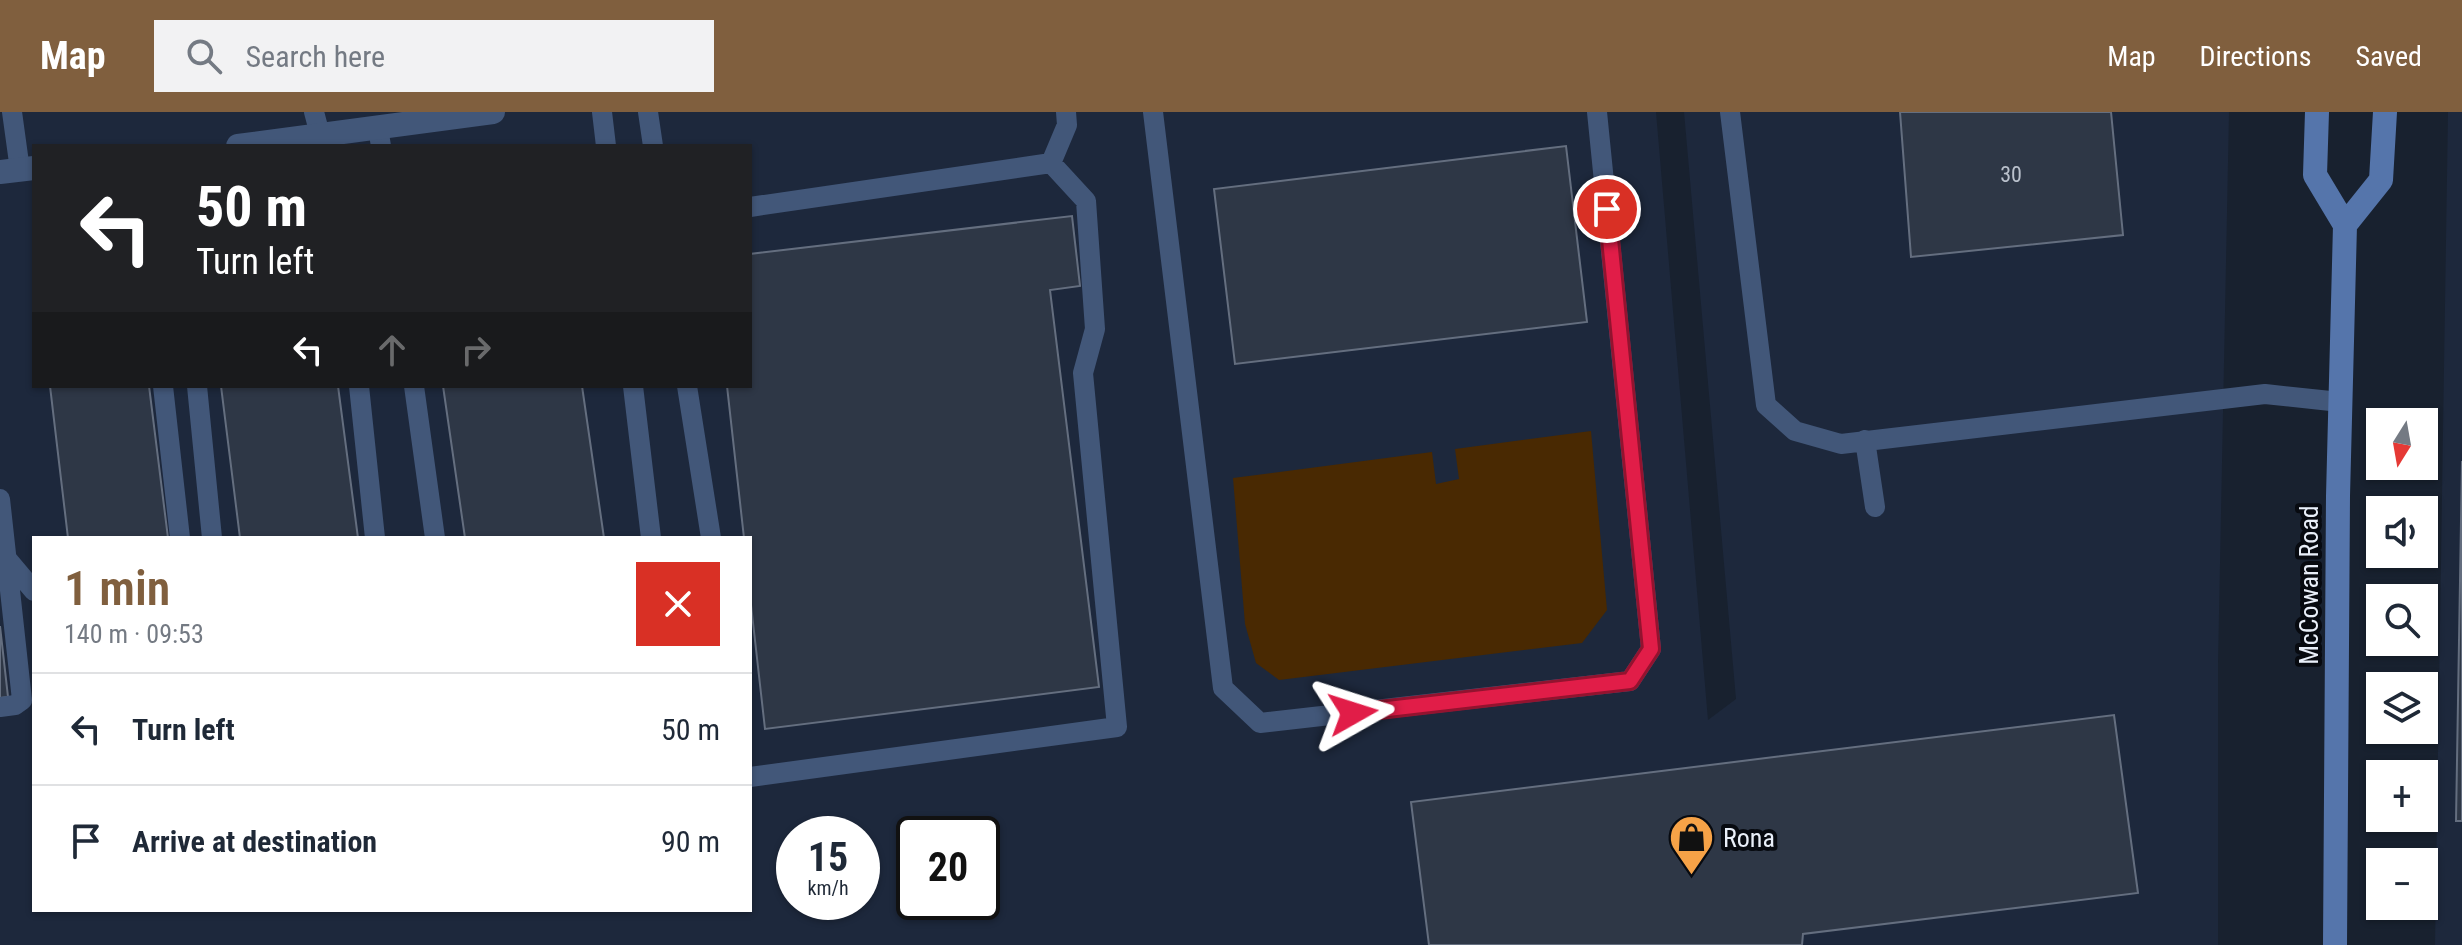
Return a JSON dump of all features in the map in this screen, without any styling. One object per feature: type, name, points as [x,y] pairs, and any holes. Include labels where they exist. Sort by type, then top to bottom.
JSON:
[{"type":"main road","points":[[2317,112],[2315,175],[2345,225],[2381,180],[2385,112]]},
{"type":"main road","name":"McCowan Road","points":[[2335,945],[2340,402],[2345,225]]},
{"type":"street","points":[[272,144],[380,137],[493,112]]},
{"type":"lane","points":[[12,112],[18,170]]},
{"type":"lane","points":[[314,112],[322,141]]},
{"type":"lane","points":[[602,112],[606,144]]},
{"type":"lane","points":[[648,112],[653,144]]},
{"type":"lane","points":[[1051,163],[1067,125],[1066,112]]},
{"type":"lane","points":[[1153,112],[1223,688],[1260,723],[1630,681],[1651,649],[1597,112]]},
{"type":"lane","points":[[1730,112],[1766,405],[1795,431],[1841,444],[2265,394],[2340,402]]},
{"type":"lane","points":[[752,207],[1051,163]]},
{"type":"lane","points":[[752,777],[1117,727],[1083,373],[1095,329],[1086,201],[1051,163]]},
{"type":"lane","points":[[163,388],[180,536]]},
{"type":"lane","points":[[197,388],[212,536]]},
{"type":"lane","points":[[359,388],[375,536]]},
{"type":"lane","points":[[414,388],[435,536]]},
{"type":"lane","points":[[633,388],[651,536]]},
{"type":"lane","points":[[687,388],[711,536]]},
{"type":"lane","points":[[1865,440],[1875,507]]},
{"type":"lane","points":[[0,499],[22,700],[15,705],[0,707]]},
{"type":"lane","points":[[7,559],[32,589]]},
{"type":"shaded area","points":[[0,112],[1656,112],[1708,720],[1736,699],[1684,112],[2229,112],[2218,664],[2218,945],[0,945]]},
{"type":"shaded area","points":[[2448,112],[2462,112],[2462,945],[2435,945],[2435,920],[2438,920]]},
{"type":"shaded area","points":[[1591,431],[1607,610],[1582,643],[1279,680],[1256,663],[1245,624],[1233,478],[1432,452],[1436,484],[1459,479],[1455,449]]},
{"type":"building","points":[[1900,112],[2111,112],[2123,235],[1911,257]]},
{"type":"building","points":[[1566,146],[1587,322],[1235,364],[1214,189]]},
{"type":"building","points":[[1072,216],[1080,286],[1050,290],[1099,687],[765,729],[752,614],[752,536],[744,536],[727,388],[752,388],[752,254]]},
{"type":"building","points":[[50,388],[149,388],[168,536],[68,536]]},
{"type":"building","points":[[221,388],[338,388],[358,536],[240,536]]},
{"type":"building","points":[[443,388],[582,388],[604,536],[465,536]]},
{"type":"building","points":[[2462,461],[2462,821],[2456,821]]},
{"type":"building","points":[[0,626],[8,697],[0,698]]},
{"type":"building","points":[[2114,715],[2138,893],[1803,934],[1802,945],[1429,945],[1411,802]]},
{"type":"place","name":"Rona","points":[[1692,877]]},
{"type":"route","points":[[1353,713],[1630,681],[1651,649],[1607,209]]}]
